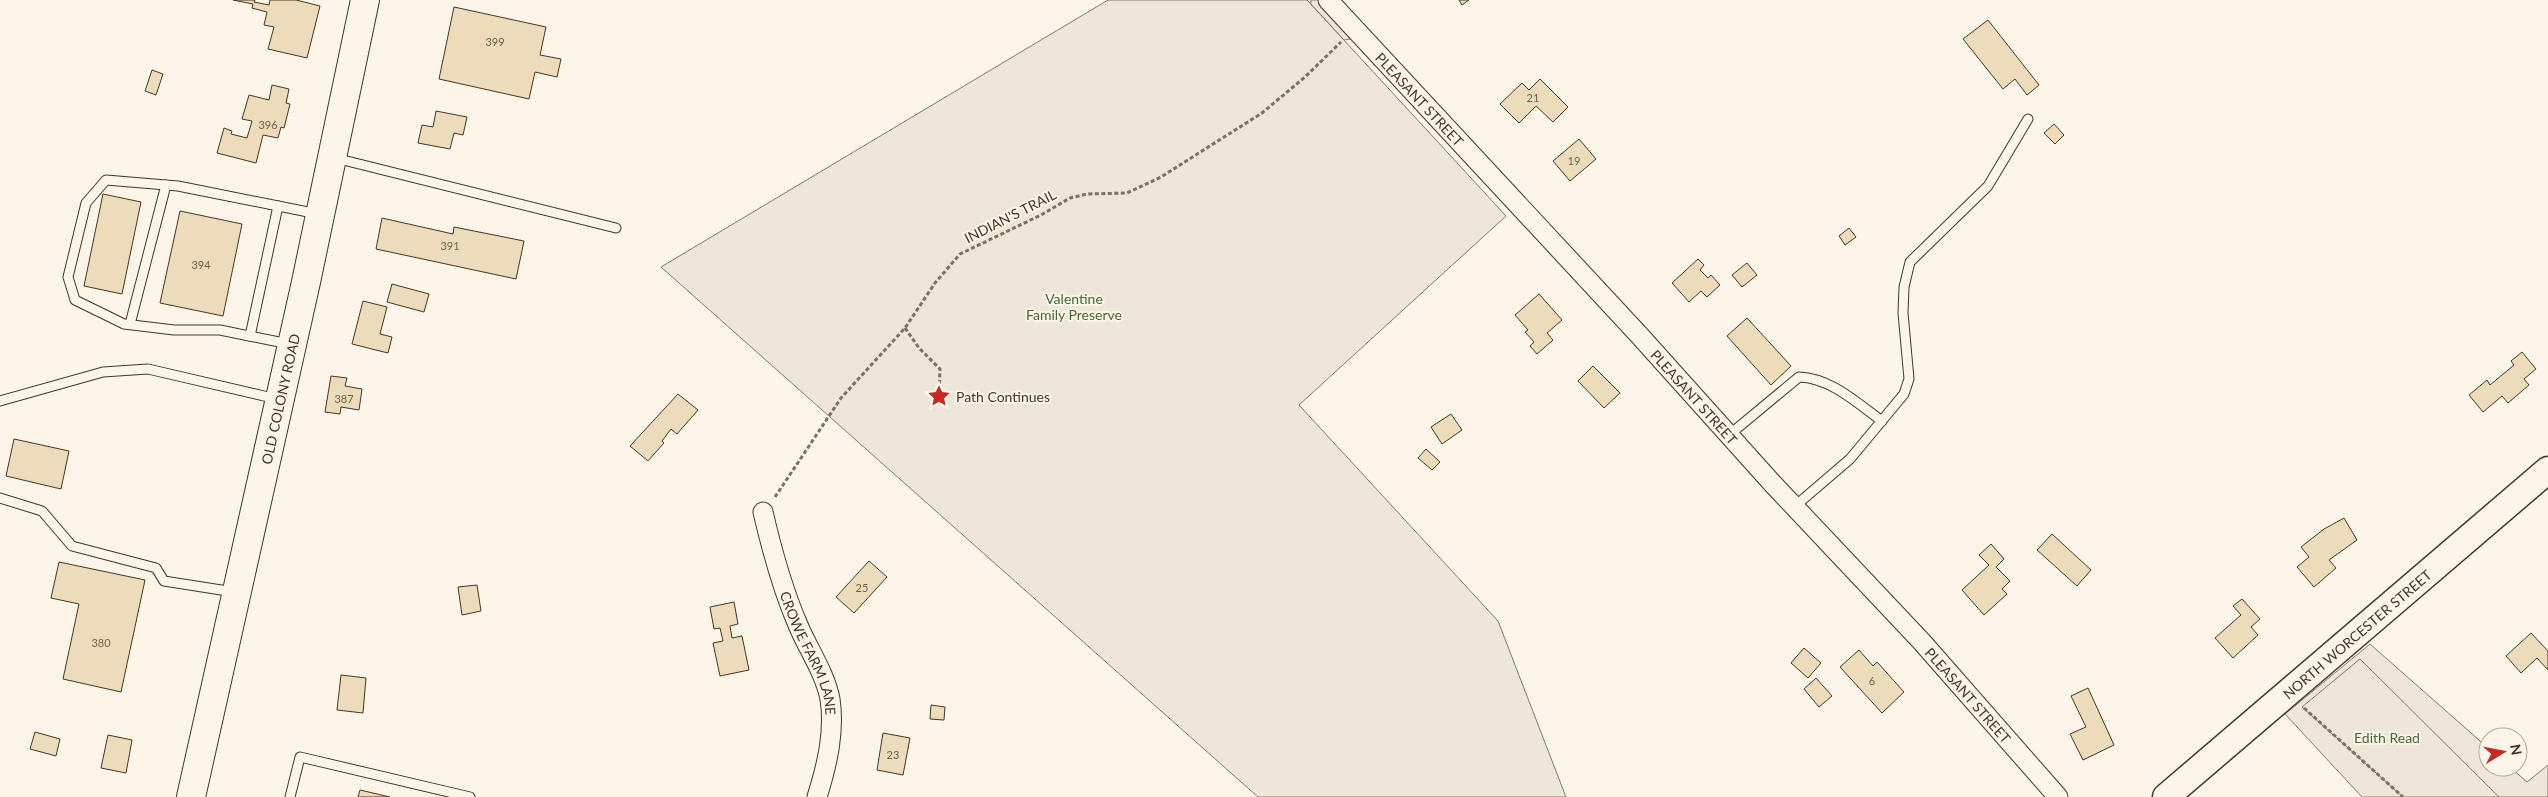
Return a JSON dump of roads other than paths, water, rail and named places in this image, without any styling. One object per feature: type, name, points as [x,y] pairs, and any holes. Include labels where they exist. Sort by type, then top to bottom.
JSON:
[{"type":"highway","name":"OLD COLONY ROAD","points":[[191,797],[280,400],[366,0]]},
{"type":"street","name":"PLEASANT STREET","points":[[1328,0],[1640,336],[1794,507],[1922,642],[2058,797]]},
{"type":"street","name":"NORTH WORCESTER STREET","points":[[2166,797],[2548,470]]},
{"type":"street","name":"CROWE FARM LANE","points":[[763,512],[782,584],[830,698],[832,727],[818,797]]},
{"type":"lane","points":[[1794,507],[1850,458],[1904,394],[1909,379],[1902,313],[1904,287],[1910,262],[1988,186],[2028,119]]},
{"type":"lane","points":[[332,158],[616,228]]},
{"type":"lane","points":[[292,345],[220,330],[174,330],[130,324],[75,300],[68,277],[86,204],[106,180],[166,185],[320,215]]},
{"type":"lane","points":[[130,324],[166,185]]},
{"type":"lane","points":[[250,336],[278,206]]},
{"type":"lane","points":[[0,401],[103,372],[148,368],[280,400]]},
{"type":"lane","points":[[1729,435],[1799,377],[1815,377],[1882,421]]},
{"type":"lane","points":[[0,498],[42,511],[72,546],[156,568],[164,582],[236,592]]},
{"type":"lane","points":[[290,797],[300,757],[470,797]]},
{"type":"place","name":"Path Continues","points":[[939,396]]},
{"type":"park label","name":"Valentine Family Preserve","points":[[1074,306]]},
{"type":"park label","name":"Edith Read","points":[[2387,737]]}]
